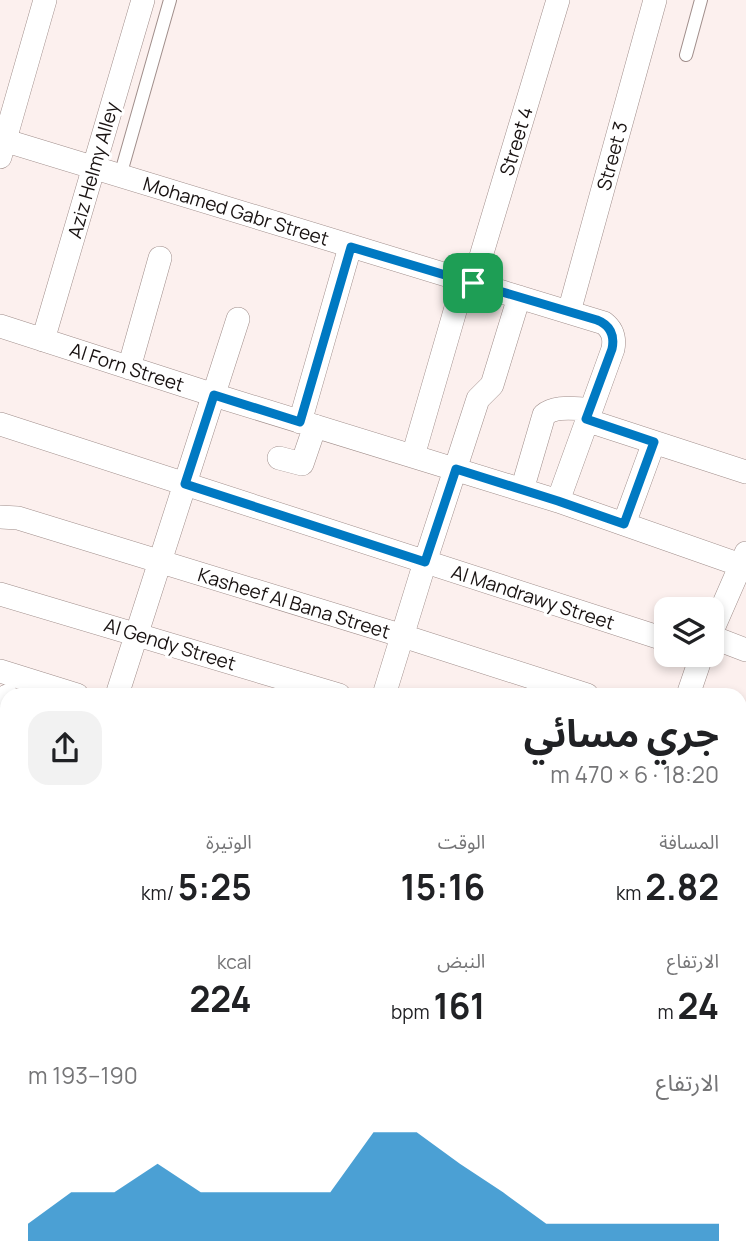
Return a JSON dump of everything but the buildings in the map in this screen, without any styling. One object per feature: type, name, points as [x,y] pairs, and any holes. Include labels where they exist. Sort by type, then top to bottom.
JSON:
[{"type":"street","points":[[2,145],[45,0]]},
{"type":"street","name":"Aziz Helmy Alley","points":[[43,340],[143,0]]},
{"type":"street","name":"Street 4","points":[[413,456],[558,0]]},
{"type":"street","name":"Street 3","points":[[569,312],[655,0]]},
{"type":"street","name":"Mohamed Gabr Street","points":[[2,145],[94,168],[604,323],[613,334],[612,349],[588,414]]},
{"type":"street","points":[[279,458],[302,464],[307,424],[351,247]]},
{"type":"street","points":[[129,368],[160,258]]},
{"type":"street","points":[[386,688],[478,399],[492,386],[519,297]]},
{"type":"street","points":[[119,688],[239,319]]},
{"type":"street","name":"Al Forn Street","points":[[0,327],[558,501],[744,562]]},
{"type":"street","points":[[522,490],[544,415],[555,409],[588,414],[654,442],[746,472]]},
{"type":"street","points":[[558,501],[588,414]]},
{"type":"street","name":"Al Mandrawy Street","points":[[0,424],[654,636]]},
{"type":"street","points":[[624,524],[654,442]]},
{"type":"street","name":"Kasheef Al Bana Street","points":[[0,517],[18,518],[565,688]]},
{"type":"street","points":[[724,605],[744,562]]},
{"type":"street","name":"Al Gendy Street","points":[[0,594],[316,688]]},
{"type":"street","points":[[724,642],[746,650]]},
{"type":"street","points":[[690,688],[698,667]]},
{"type":"street","points":[[7,684],[32,688]]},
{"type":"lane","points":[[120,176],[170,0]]},
{"type":"lane","points":[[686,55],[701,0]]},
{"type":"route","points":[[351,247],[473,283],[597,320],[610,328],[614,342],[586,419],[654,442],[624,524],[456,469],[425,562],[185,484],[214,395],[300,422],[351,247]]}]
